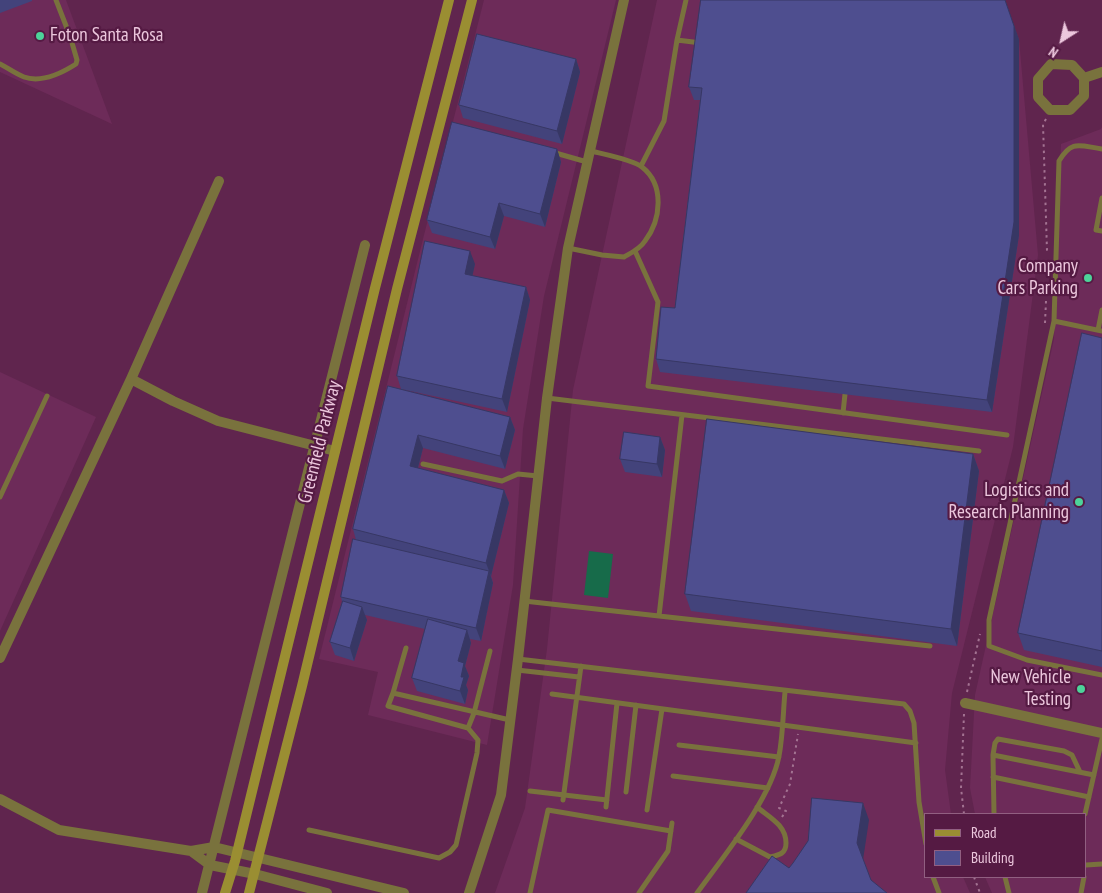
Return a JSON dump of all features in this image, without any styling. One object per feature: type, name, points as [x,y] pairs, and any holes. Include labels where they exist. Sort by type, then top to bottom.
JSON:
[{"type":"main road","name":"Greenfield Parkway","points":[[225,893],[237,852],[375,288],[449,0]]},
{"type":"main road","name":"Greenfield Parkway","points":[[249,893],[304,676],[397,289],[472,0]]},
{"type":"street","points":[[469,893],[501,795],[517,670],[546,398],[568,248],[624,0]]},
{"type":"street","points":[[1051,64],[1072,64],[1084,78],[1084,96],[1070,110],[1050,110],[1038,97],[1038,79],[1051,64]]},
{"type":"street","points":[[1084,78],[1102,72]]},
{"type":"street","points":[[0,658],[131,379],[219,181]]},
{"type":"street","points":[[202,893],[365,245]]},
{"type":"street","points":[[131,379],[173,401],[218,421],[335,451]]},
{"type":"street","points":[[965,703],[1102,733]]},
{"type":"street","points":[[0,799],[59,830],[191,851],[214,847],[404,893]]},
{"type":"street","points":[[191,851],[210,865],[255,874],[327,893]]},
{"type":"lane","points":[[0,64],[23,77],[36,79],[55,74],[76,64],[77,60],[70,36],[56,0]]},
{"type":"lane","points":[[641,166],[664,121],[677,40],[686,0]]},
{"type":"lane","points":[[677,40],[702,43]]},
{"type":"lane","points":[[1102,149],[1074,146],[1065,151],[1059,161],[1054,321],[989,620],[989,646],[1027,660],[1102,674]]},
{"type":"lane","points":[[568,248],[602,255],[624,257],[644,243],[652,231],[656,218],[658,204],[657,188],[652,177],[641,166],[590,151]]},
{"type":"lane","points":[[550,152],[587,162]]},
{"type":"lane","points":[[1102,198],[1096,230],[1102,231]]},
{"type":"lane","points":[[635,251],[658,302],[648,386],[1007,435]]},
{"type":"lane","points":[[1054,321],[1100,330],[1102,310]]},
{"type":"lane","points":[[843,413],[845,394]]},
{"type":"lane","points":[[0,497],[47,396]]},
{"type":"lane","points":[[546,398],[979,451]]},
{"type":"lane","points":[[659,616],[682,415]]},
{"type":"lane","points":[[423,464],[502,481],[518,474],[538,476]]},
{"type":"lane","points":[[524,601],[930,646]]},
{"type":"lane","points":[[309,830],[439,858],[450,852],[456,845],[477,753],[478,740],[468,728],[388,706],[406,648]]},
{"type":"lane","points":[[468,728],[474,713],[490,651]]},
{"type":"lane","points":[[518,659],[785,692],[904,704],[910,711],[914,723],[919,802],[924,832]]},
{"type":"lane","points":[[563,797],[581,666]]},
{"type":"lane","points":[[517,670],[579,677]]},
{"type":"lane","points":[[697,893],[736,839],[768,788],[779,757],[785,692]]},
{"type":"lane","points":[[393,693],[510,720]]},
{"type":"lane","points":[[552,694],[916,743]]},
{"type":"lane","points":[[606,807],[617,703]]},
{"type":"lane","points":[[626,792],[636,705]]},
{"type":"lane","points":[[647,810],[662,709]]},
{"type":"lane","points":[[994,813],[993,755],[994,743],[998,739],[1064,751],[1072,755],[1080,772]]},
{"type":"lane","points":[[1085,813],[1102,739]]},
{"type":"lane","points":[[679,745],[779,757]]},
{"type":"lane","points":[[993,755],[1094,775]]},
{"type":"lane","points":[[673,776],[768,788]]},
{"type":"lane","points":[[993,777],[1089,797]]},
{"type":"lane","points":[[530,791],[563,797],[607,800]]},
{"type":"lane","points":[[736,839],[770,857],[781,855],[785,852],[787,845],[784,830],[778,823],[756,807]]},
{"type":"lane","points":[[530,893],[548,810],[671,831]]},
{"type":"lane","points":[[639,893],[668,851],[672,823]]},
{"type":"lane","points":[[1087,866],[1102,864]]},
{"type":"lane","points":[[933,878],[938,893]]},
{"type":"lane","points":[[1005,878],[1009,893]]},
{"type":"lane","points":[[1081,893],[1084,878]]},
{"type":"path","points":[[1048,257],[1043,124],[1050,110]]},
{"type":"path","points":[[1044,329],[1046,293]]},
{"type":"path","points":[[964,813],[961,788],[965,703],[982,627]]},
{"type":"path","points":[[778,823],[786,812],[779,808],[790,784],[799,726]]},
{"type":"path","points":[[974,878],[980,893]]},
{"type":"shaded area","name":"Foton Santa Rosa","points":[[0,0],[66,0],[112,124],[0,72]]},
{"type":"shaded area","points":[[484,0],[616,0],[544,296],[523,429],[513,585],[487,745],[368,715],[378,672],[319,659]]},
{"type":"shaded area","points":[[657,0],[1005,0],[1019,39],[1038,255],[1013,447],[952,693],[945,770],[951,813],[924,813],[924,878],[963,878],[970,893],[495,893],[525,808],[547,649],[573,390]]},
{"type":"shaded area","points":[[1102,127],[1102,893],[992,893],[985,878],[1087,878],[1087,813],[975,813],[970,788],[975,695],[1054,339],[1061,144]]},
{"type":"shaded area","points":[[0,372],[96,417],[0,631]]},
{"type":"green space","points":[[589,551],[613,554],[608,598],[584,595]]},
{"type":"building","points":[[701,0],[1005,0],[1014,26],[1014,222],[987,400],[656,359],[661,307],[675,308],[702,88],[689,87]]},
{"type":"building","points":[[477,34],[576,59],[557,131],[459,105]]},
{"type":"building","points":[[452,122],[557,149],[540,214],[499,203],[490,237],[427,220]]},
{"type":"building","points":[[425,241],[470,251],[465,274],[526,287],[502,399],[397,376]]},
{"type":"building","name":"Logistics and Research Planning","points":[[1082,333],[1102,338],[1102,651],[1018,633]]},
{"type":"building","points":[[388,386],[510,417],[500,456],[418,435],[410,466],[504,490],[486,563],[353,529]]},
{"type":"building","points":[[707,419],[973,454],[951,629],[685,594]]},
{"type":"building","points":[[624,432],[660,437],[657,464],[620,459]]},
{"type":"building","points":[[353,539],[489,571],[476,628],[341,597]]},
{"type":"building","points":[[343,601],[362,607],[350,648],[330,642]]},
{"type":"building","points":[[428,619],[467,630],[458,661],[464,663],[461,677],[464,677],[460,691],[412,678]]},
{"type":"building","points":[[812,798],[863,803],[857,843],[871,880],[887,893],[746,893],[772,856],[789,868],[793,863],[808,841]]},
{"type":"place","name":"Foton Santa Rosa","points":[[40,36]]},
{"type":"place","name":"Company Cars Parking","points":[[1088,278]]},
{"type":"place","name":"Logistics and Research Planning","points":[[1079,502]]},
{"type":"place","name":"New Vehicle Testing","points":[[1081,689]]}]
